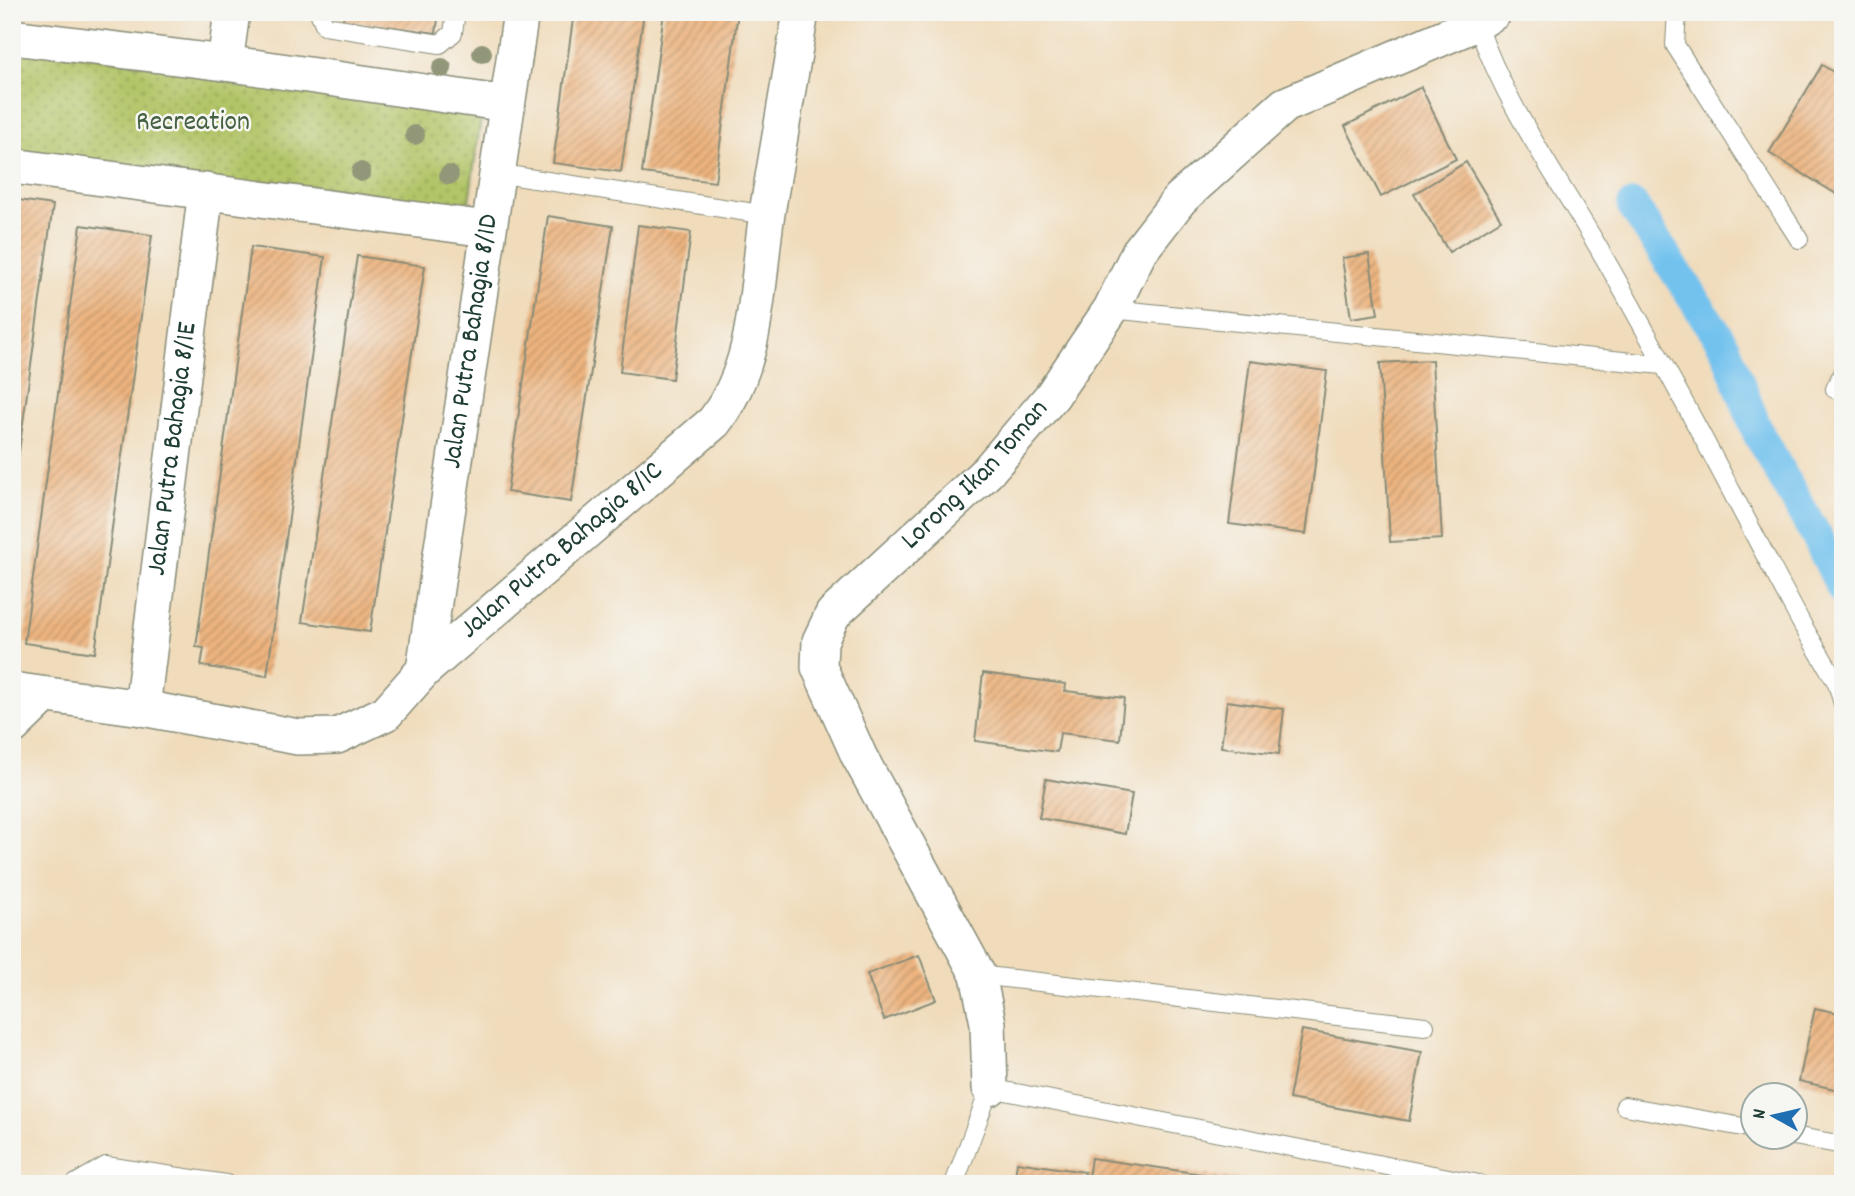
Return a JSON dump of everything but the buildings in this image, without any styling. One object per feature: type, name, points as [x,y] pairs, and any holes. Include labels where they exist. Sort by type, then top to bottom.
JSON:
[{"type":"street","points":[[225,63],[232,12]]},
{"type":"street","name":"Jalan Putra Bahagia 8/1D","points":[[424,670],[521,12]]},
{"type":"street","name":"Jalan Putra Bahagia 8/1C","points":[[29,692],[142,708],[298,737],[337,736],[386,713],[424,670],[714,422],[731,400],[749,350],[767,215],[801,12]]},
{"type":"street","name":"Lorong Ikan Toman","points":[[990,1088],[988,1023],[978,975],[832,699],[820,667],[820,641],[834,614],[987,472],[1052,396],[1111,309],[1139,252],[1181,199],[1285,105],[1486,18]]},
{"type":"street","points":[[12,37],[225,63],[507,104]]},
{"type":"street","points":[[12,166],[487,229]]},
{"type":"street","name":"Jalan Putra Bahagia 8/1E","points":[[142,708],[206,190]]},
{"type":"street","points":[[12,727],[29,692]]},
{"type":"lane","points":[[319,12],[325,26],[440,44],[447,41],[453,33],[456,12]]},
{"type":"lane","points":[[1677,12],[1675,45],[1799,239]]},
{"type":"lane","points":[[1486,18],[1489,59],[1539,152],[1598,247],[1802,626],[1837,683],[1843,704]]},
{"type":"lane","points":[[496,173],[767,215]]},
{"type":"lane","points":[[1111,309],[1662,365]]},
{"type":"lane","points":[[1835,389],[1843,372]]},
{"type":"lane","points":[[978,975],[1425,1026]]},
{"type":"lane","points":[[954,1184],[990,1088],[1479,1184]]},
{"type":"lane","points":[[1625,1106],[1740,1127]]},
{"type":"lane","points":[[1810,1139],[1843,1145]]},
{"type":"lane","points":[[75,1184],[106,1166],[226,1184]]},
{"type":"green space","name":"Recreation","points":[[12,46],[482,111],[467,215],[12,153]]},
{"type":"waterway","points":[[1633,206],[1725,347],[1758,433],[1819,541],[1843,590]]}]
